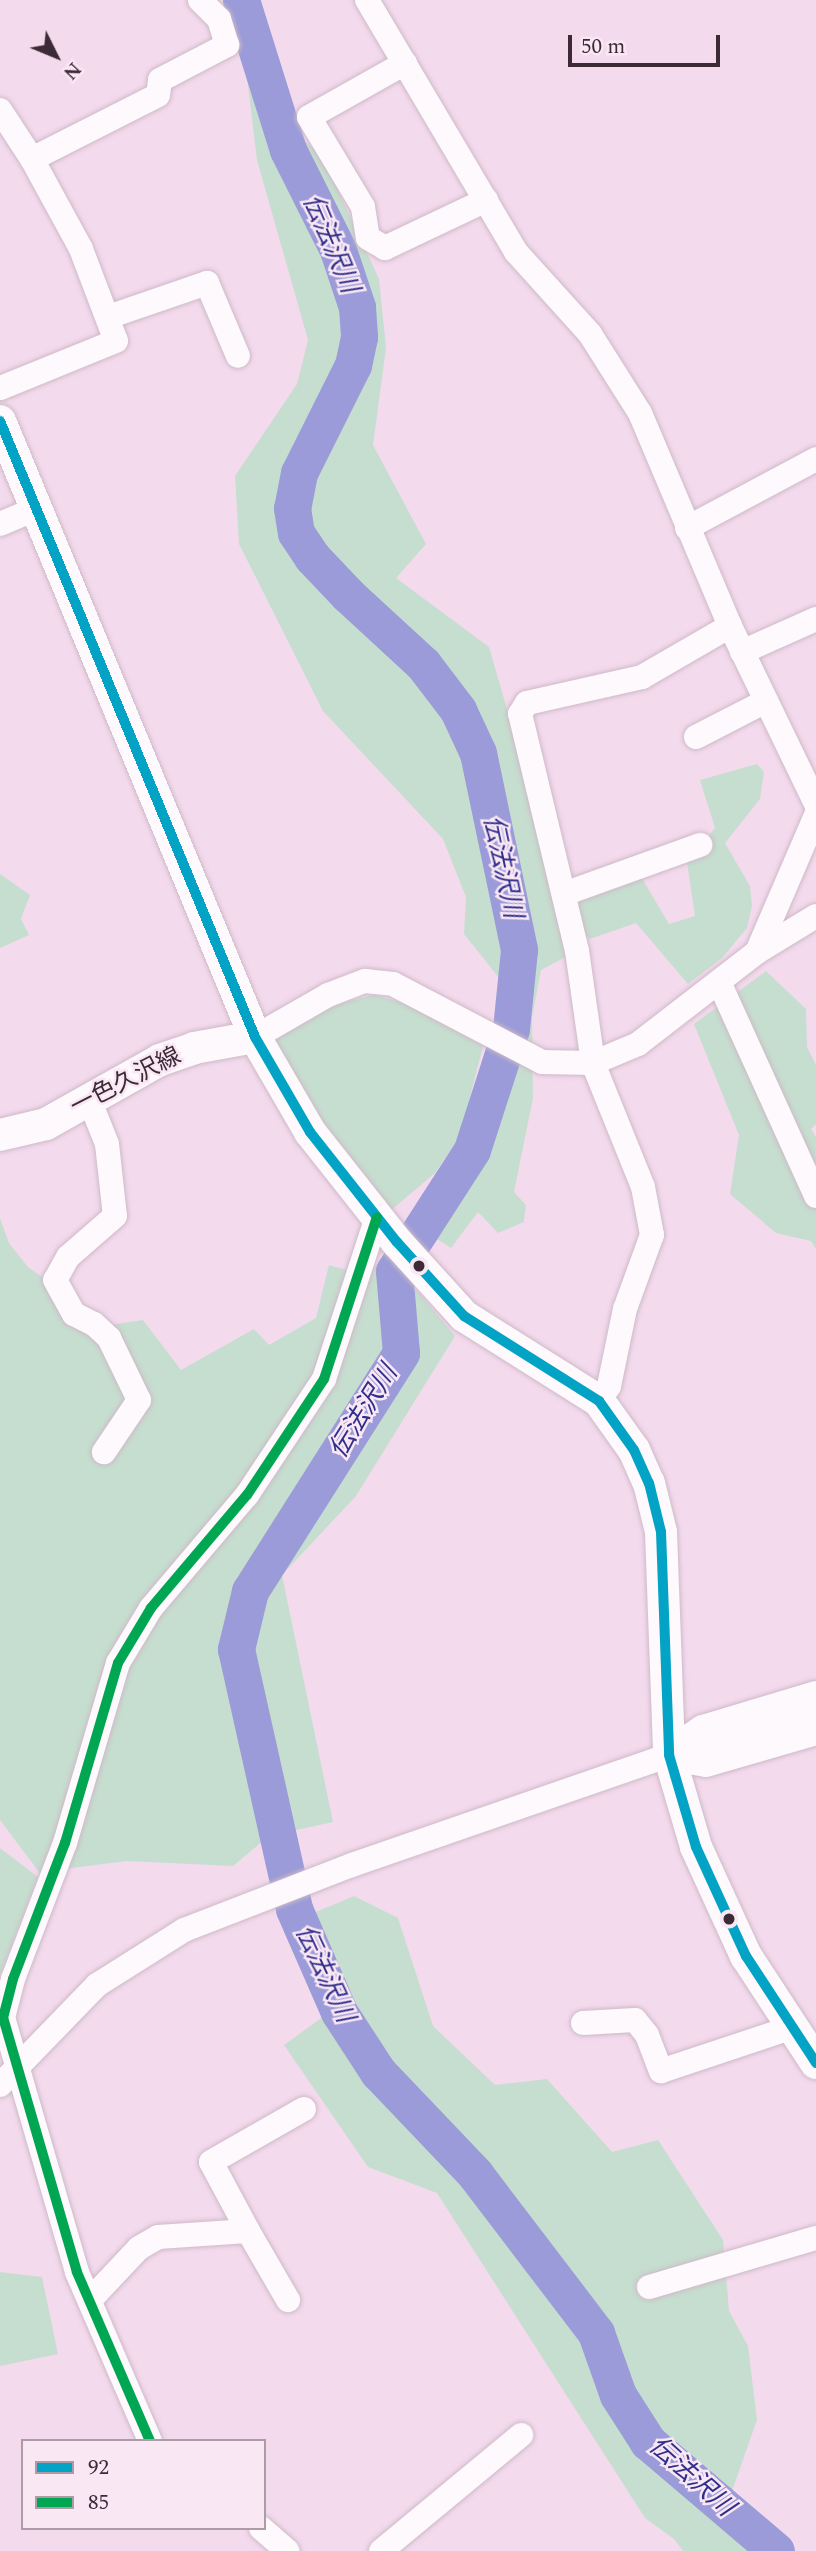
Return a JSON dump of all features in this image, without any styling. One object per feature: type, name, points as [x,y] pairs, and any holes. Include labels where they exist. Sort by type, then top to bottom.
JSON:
[{"type":"main road","points":[[0,421],[34,509],[255,1037],[310,1132],[397,1242],[464,1316],[599,1401],[634,1450],[649,1483],[660,1532],[669,1755],[696,1847],[746,1956],[816,2063]]},
{"type":"main road","name":"一色久沢線","points":[[0,1135],[33,1129],[160,1060],[194,1048],[255,1037]]},
{"type":"main road","points":[[669,1755],[703,1731],[816,1697]]},
{"type":"main road","points":[[669,1755],[706,1760],[816,1729]]},
{"type":"street","points":[[32,159],[158,95],[160,80],[226,45],[219,19],[200,0]]},
{"type":"street","points":[[368,0],[516,252],[590,334],[640,413],[730,626],[816,804]]},
{"type":"street","points":[[405,63],[309,117],[358,196],[368,237],[385,248],[486,200]]},
{"type":"street","points":[[0,110],[32,159],[80,249],[116,341],[0,388]]},
{"type":"street","points":[[108,317],[207,284],[238,356]]},
{"type":"street","points":[[687,528],[816,459]]},
{"type":"street","points":[[0,524],[34,509]]},
{"type":"street","points":[[742,652],[816,619]]},
{"type":"street","points":[[599,1401],[609,1386],[625,1309],[652,1236],[643,1187],[593,1063],[564,894],[520,714],[527,704],[642,677],[730,626]]},
{"type":"street","points":[[696,737],[766,701]]},
{"type":"street","points":[[757,952],[816,815]]},
{"type":"street","points":[[564,894],[699,845]]},
{"type":"street","points":[[255,1037],[328,995],[365,981],[393,984],[466,1022],[515,1052],[542,1062],[593,1063],[638,1044],[757,952],[816,916]]},
{"type":"street","points":[[719,982],[816,1196]]},
{"type":"street","points":[[89,1100],[107,1144],[115,1216],[68,1257],[55,1280],[74,1314],[94,1324],[108,1338],[139,1400],[104,1452]]},
{"type":"street","points":[[149,2439],[90,2300],[8,2076],[3,2018],[13,1979],[65,1843],[118,1663],[151,1608],[247,1495],[324,1379],[377,1217]]},
{"type":"street","points":[[8,2076],[97,1985],[184,1930],[241,1905],[669,1755]]},
{"type":"street","points":[[583,2023],[635,2020],[647,2035],[662,2071],[793,2026]]},
{"type":"street","points":[[288,2300],[211,2162],[304,2109]]},
{"type":"street","points":[[90,2300],[139,2248],[158,2237],[248,2231]]},
{"type":"street","points":[[649,2287],[816,2238]]},
{"type":"street","points":[[381,2551],[521,2435]]},
{"type":"street","points":[[263,2530],[287,2551]]},
{"type":"green space","points":[[223,0],[256,0],[269,58],[302,139],[321,154],[379,279],[386,348],[373,445],[426,544],[396,578],[489,647],[577,951],[541,970],[532,1018],[533,1098],[514,1192],[526,1205],[524,1222],[498,1233],[478,1212],[451,1248],[412,1223],[477,1157],[512,994],[464,934],[466,897],[443,839],[323,711],[239,544],[235,476],[297,384],[308,340],[257,160],[247,77],[232,12]]},
{"type":"green space","points":[[757,764],[764,772],[760,799],[725,843],[750,886],[752,906],[747,928],[722,958],[688,984],[636,923],[590,939],[583,933],[570,895],[639,873],[669,924],[695,916],[687,862],[715,828],[700,780]]},
{"type":"green space","points":[[0,874],[30,895],[21,919],[29,935],[0,948]]},
{"type":"green space","points":[[766,971],[806,1009],[807,1047],[816,1065],[816,1124],[811,1129],[816,1137],[816,1249],[811,1241],[776,1233],[730,1194],[739,1135],[694,1024]]},
{"type":"green space","points":[[373,995],[409,1004],[483,1046],[460,1136],[435,1173],[390,1211],[338,1150],[274,1041],[330,1006]]},
{"type":"green space","points":[[0,1218],[9,1243],[28,1267],[110,1325],[143,1320],[181,1370],[254,1329],[269,1345],[316,1318],[329,1265],[367,1276],[386,1254],[455,1336],[356,1496],[282,1575],[333,1822],[269,1836],[233,1866],[127,1861],[39,1872],[0,1820]]},
{"type":"green space","points":[[0,1848],[38,1877],[0,1975]]},
{"type":"green space","points":[[354,1896],[398,1918],[433,2026],[495,2085],[547,2079],[612,2152],[658,2140],[723,2240],[729,2311],[748,2346],[757,2420],[726,2508],[756,2533],[766,2551],[683,2551],[674,2539],[645,2518],[437,2193],[368,2167],[284,2045],[320,2019],[338,1990],[308,1953],[311,1914]]},
{"type":"green space","points":[[0,2272],[42,2277],[58,2354],[0,2366]]},
{"type":"waterway","name":"伝法沢川","points":[[241,0],[288,150],[338,250],[357,307],[359,337],[353,365],[299,473],[292,508],[296,533],[312,557],[348,595],[423,664],[458,710],[478,753],[519,950],[511,1029],[472,1150],[394,1271],[401,1353],[250,1591],[236,1649],[294,1909],[339,2012],[378,2072],[475,2174],[596,2333],[618,2395],[648,2442],[776,2551]]},
{"type":"transit line","name":"92","points":[[0,421],[255,1037],[310,1132],[397,1242],[464,1316],[599,1401],[634,1450],[649,1483],[661,1532],[669,1755],[696,1847],[746,1956],[816,2063]]},
{"type":"transit line","name":"85","points":[[149,2439],[77,2272],[3,2018],[13,1979],[65,1843],[118,1663],[151,1608],[247,1495],[324,1379],[377,1217]]}]
